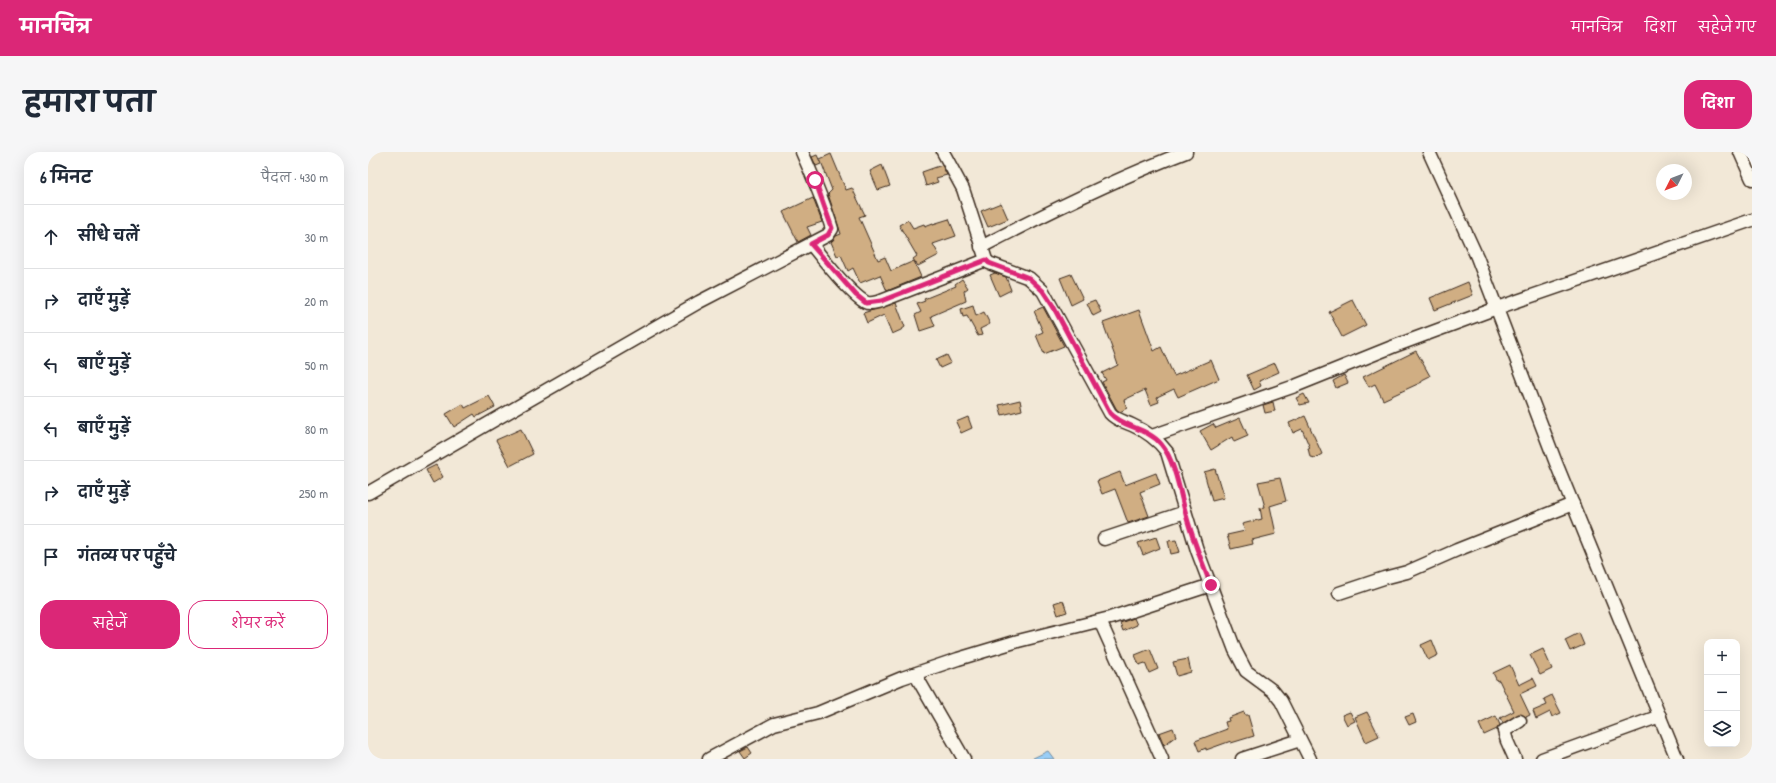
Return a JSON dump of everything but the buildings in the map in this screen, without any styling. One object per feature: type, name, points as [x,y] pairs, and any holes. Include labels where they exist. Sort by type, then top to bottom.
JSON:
[{"type":"street","points":[[368,493],[658,326],[828,235],[832,228],[815,180],[802,152]]},
{"type":"street","points":[[944,152],[962,189],[986,260],[989,263],[1029,278],[1038,285],[1053,306],[1110,413],[1120,421],[1131,424],[1152,436],[1161,443],[1167,452],[1177,480],[1197,550],[1235,650],[1245,668],[1273,691],[1287,712],[1310,759]]},
{"type":"street","points":[[981,247],[1066,203],[1153,164],[1186,152]]},
{"type":"street","points":[[1429,152],[1477,257],[1574,504],[1678,759]]},
{"type":"street","points":[[1740,152],[1752,179]]},
{"type":"street","points":[[1152,436],[1295,386],[1392,347],[1497,308],[1752,220]]},
{"type":"street","points":[[811,244],[856,295],[866,303],[881,301],[986,260]]},
{"type":"street","points":[[1339,593],[1407,572],[1457,550],[1574,504]]},
{"type":"street","points":[[1104,539],[1185,512]]},
{"type":"street","points":[[709,759],[774,724],[818,713],[915,674],[958,659],[1018,641],[1100,621],[1211,585]]},
{"type":"street","points":[[1100,621],[1162,759]]},
{"type":"street","points":[[915,674],[964,759]]},
{"type":"street","points":[[1542,759],[1660,716]]},
{"type":"street","points":[[1515,759],[1504,731],[1520,721]]},
{"type":"street","points":[[1242,759],[1300,740]]},
{"type":"water","points":[[1048,751],[1054,759],[1031,759]]},
{"type":"route","points":[[815,180],[832,228],[831,233],[811,244],[856,295],[866,303],[881,301],[986,260],[989,263],[1029,278],[1038,285],[1048,296],[1110,413],[1120,421],[1131,424],[1152,436],[1161,443],[1167,452],[1177,480],[1197,550],[1211,585]]}]
